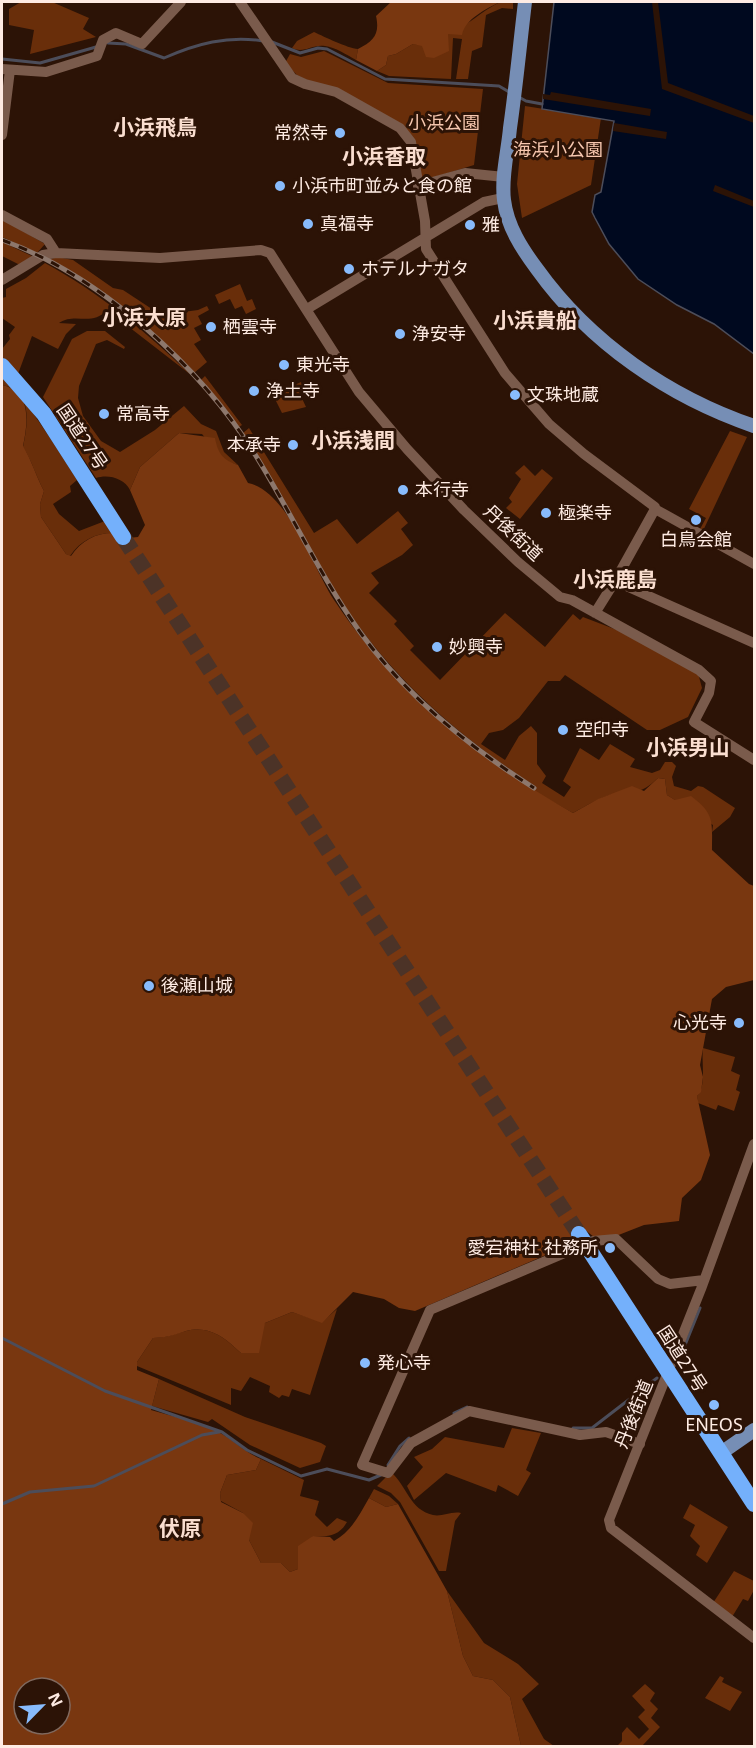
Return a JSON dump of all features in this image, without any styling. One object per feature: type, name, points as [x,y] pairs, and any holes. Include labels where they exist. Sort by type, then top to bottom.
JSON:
[{"type":"highway","name":"国道27号","points":[[2,366],[44,414],[123,537]]},
{"type":"highway","name":"国道27号","points":[[583,1241],[754,1504]]},
{"type":"main road","points":[[525,2],[503,198],[515,235],[531,261],[557,295],[593,332],[661,382],[711,408],[754,426]]},
{"type":"main road","points":[[721,1453],[754,1430]]},
{"type":"street","points":[[2,135],[6,70],[46,72],[97,56],[101,46],[116,33],[142,44],[181,2]]},
{"type":"street","points":[[240,2],[292,78],[336,92],[400,128],[411,142],[426,249],[519,392],[549,424],[584,454],[655,507]]},
{"type":"street","points":[[418,186],[465,173],[504,177]]},
{"type":"street","points":[[307,309],[425,240],[484,202],[503,198]]},
{"type":"street","points":[[2,215],[47,239],[56,253],[43,255],[2,280]]},
{"type":"street","name":"丹後街道","points":[[56,253],[160,258],[261,250],[270,253],[358,392],[437,482],[518,562],[560,597],[572,600],[699,670],[711,681],[709,693],[694,722],[754,760]]},
{"type":"street","points":[[596,613],[654,509],[754,564]]},
{"type":"street","points":[[615,581],[754,643]]},
{"type":"street","name":"丹後街道","points":[[754,1144],[704,1281],[609,1520],[611,1528],[754,1638]]},
{"type":"street","points":[[640,1444],[606,1432],[580,1435],[469,1412],[411,1443],[384,1472],[362,1465],[430,1310],[601,1239],[616,1239],[652,1273],[670,1284],[704,1281]]},
{"type":"green space","points":[[21,2],[52,2],[89,18],[83,29],[96,37],[30,54],[34,30],[9,25],[9,9]]},
{"type":"green space","points":[[500,2],[513,2],[513,9],[502,8],[486,15],[482,47],[472,51],[468,79],[456,79],[462,39],[453,38],[451,79],[389,76],[377,71],[386,65],[388,56],[413,44],[447,47],[448,34]]},
{"type":"green space","points":[[314,32],[358,49],[356,60],[329,47],[320,46],[300,50],[292,48],[297,41]]},
{"type":"green space","name":"小浜公園","points":[[324,51],[388,83],[483,89],[474,165],[425,180],[421,177],[412,136],[297,75],[285,63],[290,54],[301,57]]},
{"type":"green space","name":"海浜小公園","points":[[525,106],[601,118],[591,185],[522,218],[517,184]]},
{"type":"green space","points":[[2,219],[45,244],[37,253],[2,237]]},
{"type":"green space","points":[[2,242],[34,257],[22,266],[2,256]]},
{"type":"green space","points":[[57,257],[73,260],[113,288],[123,290],[161,315],[198,310],[207,306],[209,310],[198,316],[202,324],[194,328],[201,340],[194,344],[207,362],[194,373],[116,303],[49,260]]},
{"type":"green space","points":[[45,263],[85,287],[122,314],[191,375],[107,310],[95,318],[71,319],[59,323],[76,324],[66,334],[58,349],[32,336],[18,374],[2,358],[2,349],[10,339],[9,335],[15,327],[2,318],[2,298],[6,297],[6,289],[26,278]]},
{"type":"green space","points":[[240,284],[247,301],[252,299],[256,309],[246,314],[242,306],[235,309],[230,299],[219,304],[215,295]]},
{"type":"green space","points":[[87,331],[105,331],[125,347],[124,349],[107,340],[96,344],[79,386],[78,398],[83,416],[101,441],[120,452],[155,430],[184,406],[201,424],[216,431],[224,452],[238,465],[225,461],[202,434],[179,433],[140,467],[130,490],[124,482],[115,478],[106,476],[96,478],[43,397],[72,339]]},
{"type":"green space","points":[[2,376],[16,391],[2,385]]},
{"type":"green space","points":[[205,376],[242,425],[239,427],[201,380]]},
{"type":"green space","points":[[301,382],[304,389],[299,392],[306,407],[282,413],[273,395]]},
{"type":"green space","points":[[23,400],[77,480],[70,486],[71,492],[53,504],[59,514],[79,531],[105,521],[113,533],[100,534],[88,539],[70,556],[66,554],[41,517],[40,504],[44,491],[23,447],[27,418]]},
{"type":"green space","points":[[249,428],[314,533],[337,519],[357,544],[398,511],[408,523],[401,529],[413,545],[402,555],[371,573],[379,583],[369,593],[397,621],[394,624],[414,646],[410,650],[440,680],[505,613],[545,647],[573,614],[580,620],[583,617],[617,630],[698,673],[702,688],[688,717],[660,730],[647,730],[565,675],[560,681],[548,681],[519,718],[503,730],[489,733],[481,744],[505,760],[519,736],[531,726],[537,733],[537,764],[546,776],[542,783],[564,797],[571,787],[563,781],[580,748],[599,760],[610,744],[635,759],[630,767],[652,773],[660,770],[665,762],[672,762],[676,766],[672,777],[674,786],[691,791],[698,786],[703,787],[735,808],[730,817],[712,832],[713,825],[667,795],[665,779],[658,778],[646,788],[608,796],[573,813],[533,791],[535,786],[478,746],[425,701],[356,623],[243,433]]},
{"type":"green space","points":[[730,431],[747,437],[702,533],[699,531],[706,518],[689,509]]},
{"type":"green space","points":[[524,465],[535,476],[542,469],[553,478],[520,519],[506,508],[512,502],[509,498],[521,479],[515,473]]},
{"type":"green space","points":[[703,1048],[735,1057],[731,1071],[740,1075],[736,1090],[740,1092],[734,1111],[718,1105],[716,1110],[698,1103],[697,1096],[703,1080]]},
{"type":"green space","points":[[337,1309],[310,1395],[292,1389],[289,1397],[282,1395],[279,1398],[269,1392],[270,1386],[250,1377],[241,1391],[231,1388],[231,1405],[137,1366],[137,1362],[153,1338],[186,1331],[210,1331],[229,1342],[241,1353],[265,1323],[292,1312],[322,1322]]},
{"type":"green space","points":[[159,1379],[245,1417],[321,1443],[326,1446],[320,1462],[300,1468],[250,1445],[212,1419],[208,1422],[152,1406]]},
{"type":"green space","points":[[512,1428],[541,1433],[526,1470],[531,1473],[518,1496],[498,1485],[496,1492],[446,1473],[414,1500],[407,1486],[423,1467],[414,1457],[432,1449],[445,1437],[504,1448]]},
{"type":"green space","points":[[261,1459],[304,1480],[300,1496],[319,1501],[315,1515],[327,1527],[337,1518],[347,1522],[333,1535],[313,1536],[298,1569],[290,1572],[281,1563],[261,1563],[249,1540],[243,1513],[221,1501],[220,1493],[227,1475],[256,1470]]},
{"type":"green space","points":[[391,1472],[414,1503],[425,1512],[433,1515],[461,1513],[455,1521],[446,1571],[439,1571],[400,1502],[391,1493],[377,1486]]},
{"type":"green space","points":[[374,1489],[389,1496],[398,1504],[386,1507],[369,1498]]},
{"type":"green space","points":[[690,1504],[728,1527],[707,1563],[696,1555],[700,1546],[690,1536],[695,1525],[683,1518]]},
{"type":"green space","points":[[734,1571],[754,1581],[754,1590],[748,1601],[743,1599],[732,1617],[713,1603]]},
{"type":"green space","points":[[447,1591],[484,1643],[518,1664],[539,1684],[522,1699],[544,1739],[554,1746],[521,1746],[510,1697],[493,1680],[473,1676],[463,1656]]},
{"type":"green space","points":[[720,1676],[724,1678],[722,1682],[742,1692],[730,1711],[705,1698]]},
{"type":"green space","points":[[645,1684],[655,1693],[650,1701],[658,1709],[651,1718],[660,1727],[642,1746],[617,1746],[622,1741],[622,1733],[627,1727],[639,1739],[649,1729],[638,1717],[645,1710],[632,1696]]},
{"type":"shaded area","points":[[391,2],[500,2],[472,19],[462,35],[448,34],[449,51],[434,58],[426,57],[422,46],[413,44],[388,56],[386,65],[377,71],[356,60],[358,49],[372,40],[377,28],[376,16]]},
{"type":"shaded area","points":[[2,385],[12,388],[23,401],[26,409],[26,428],[23,446],[44,491],[40,504],[41,517],[66,554],[71,556],[84,542],[100,534],[113,533],[118,539],[138,537],[145,525],[130,490],[140,467],[179,433],[215,438],[222,456],[238,465],[248,483],[262,489],[287,515],[334,600],[358,634],[412,694],[471,746],[537,792],[573,813],[598,799],[632,786],[644,791],[658,778],[665,779],[667,795],[675,800],[691,796],[704,808],[710,819],[712,850],[754,886],[754,980],[726,987],[712,999],[700,1065],[703,1077],[701,1092],[697,1096],[710,1155],[701,1180],[682,1198],[679,1221],[644,1225],[616,1236],[594,1237],[584,1229],[569,1238],[569,1245],[415,1311],[399,1308],[384,1299],[353,1292],[322,1323],[292,1312],[265,1323],[259,1353],[241,1353],[229,1342],[210,1331],[195,1330],[153,1338],[137,1362],[137,1370],[159,1379],[151,1410],[214,1430],[261,1459],[256,1470],[227,1475],[220,1493],[221,1502],[243,1513],[253,1523],[249,1540],[261,1563],[281,1563],[290,1572],[298,1569],[298,1546],[313,1536],[330,1537],[334,1541],[340,1537],[354,1522],[369,1498],[386,1507],[398,1504],[447,1591],[463,1656],[473,1676],[493,1680],[510,1697],[521,1746],[2,1746]]},
{"type":"water","points":[[554,2],[754,2],[754,354],[714,324],[677,305],[638,279],[609,244],[592,212],[595,195],[601,192],[614,121],[542,109]]},
{"type":"pier","points":[[652,2],[658,2],[668,83],[754,116],[754,123],[662,89]]},
{"type":"pier","points":[[551,92],[651,109],[650,116],[543,99],[543,94],[550,95]]},
{"type":"pier","points":[[614,123],[667,132],[666,139],[613,131]]},
{"type":"pier","points":[[715,185],[754,201],[754,207],[713,191]]},
{"type":"waterway","points":[[108,43],[126,44],[164,58],[212,42],[237,39],[263,41]]},
{"type":"waterway","points":[[272,42],[300,53],[318,48],[327,49],[385,79],[499,86],[511,93]]},
{"type":"waterway","points":[[2,59],[40,63],[96,47]]},
{"type":"waterway","points":[[517,96],[526,101],[542,104]]},
{"type":"waterway","points":[[681,1355],[700,1308]]},
{"type":"waterway","points":[[2,1338],[105,1391],[222,1432],[247,1450],[301,1476],[327,1469],[369,1480],[383,1474]]},
{"type":"waterway","points":[[573,1428],[592,1428],[657,1378]]},
{"type":"waterway","points":[[454,1413],[467,1407]]},
{"type":"waterway","points":[[2,1504],[30,1492],[94,1486],[202,1435],[219,1432]]},
{"type":"waterway","points":[[388,1465],[400,1446],[409,1438]]},
{"type":"tunnel","points":[[123,537],[579,1234]]},
{"type":"railway","points":[[2,240],[76,276],[146,328],[178,358],[207,390],[256,456],[332,589],[378,655],[418,698],[462,737],[534,788]]},
{"type":"place","name":"常然寺","points":[[340,133]]},
{"type":"place","name":"小浜市町並みと食の館","points":[[280,186]]},
{"type":"place","name":"真福寺","points":[[308,224]]},
{"type":"place","name":"雅","points":[[470,225]]},
{"type":"place","name":"ホテルナガタ","points":[[349,269]]},
{"type":"place","name":"栖雲寺","points":[[211,327]]},
{"type":"place","name":"浄安寺","points":[[400,334]]},
{"type":"place","name":"東光寺","points":[[284,365]]},
{"type":"place","name":"浄土寺","points":[[254,391]]},
{"type":"place","name":"文珠地蔵","points":[[515,395]]},
{"type":"place","name":"常高寺","points":[[104,414]]},
{"type":"place","name":"本承寺","points":[[293,445]]},
{"type":"place","name":"本行寺","points":[[403,490]]},
{"type":"place","name":"極楽寺","points":[[546,513]]},
{"type":"place","name":"白鳥会館","points":[[696,520]]},
{"type":"place","name":"妙興寺","points":[[437,647]]},
{"type":"place","name":"空印寺","points":[[563,730]]},
{"type":"place","name":"後瀬山城","points":[[149,986]]},
{"type":"place","name":"心光寺","points":[[739,1023]]},
{"type":"place","name":"愛宕神社 社務所","points":[[610,1248]]},
{"type":"place","name":"発心寺","points":[[365,1363]]},
{"type":"place","name":"ENEOS","points":[[714,1405]]},
{"type":"district","name":"小浜飛鳥","points":[[155,128]]},
{"type":"district","name":"小浜香取","points":[[384,157]]},
{"type":"district","name":"小浜大原","points":[[144,318]]},
{"type":"district","name":"小浜貴船","points":[[535,321]]},
{"type":"district","name":"小浜浅間","points":[[353,441]]},
{"type":"district","name":"小浜鹿島","points":[[615,580]]},
{"type":"district","name":"小浜男山","points":[[688,748]]},
{"type":"district","name":"伏原","points":[[180,1529]]}]
